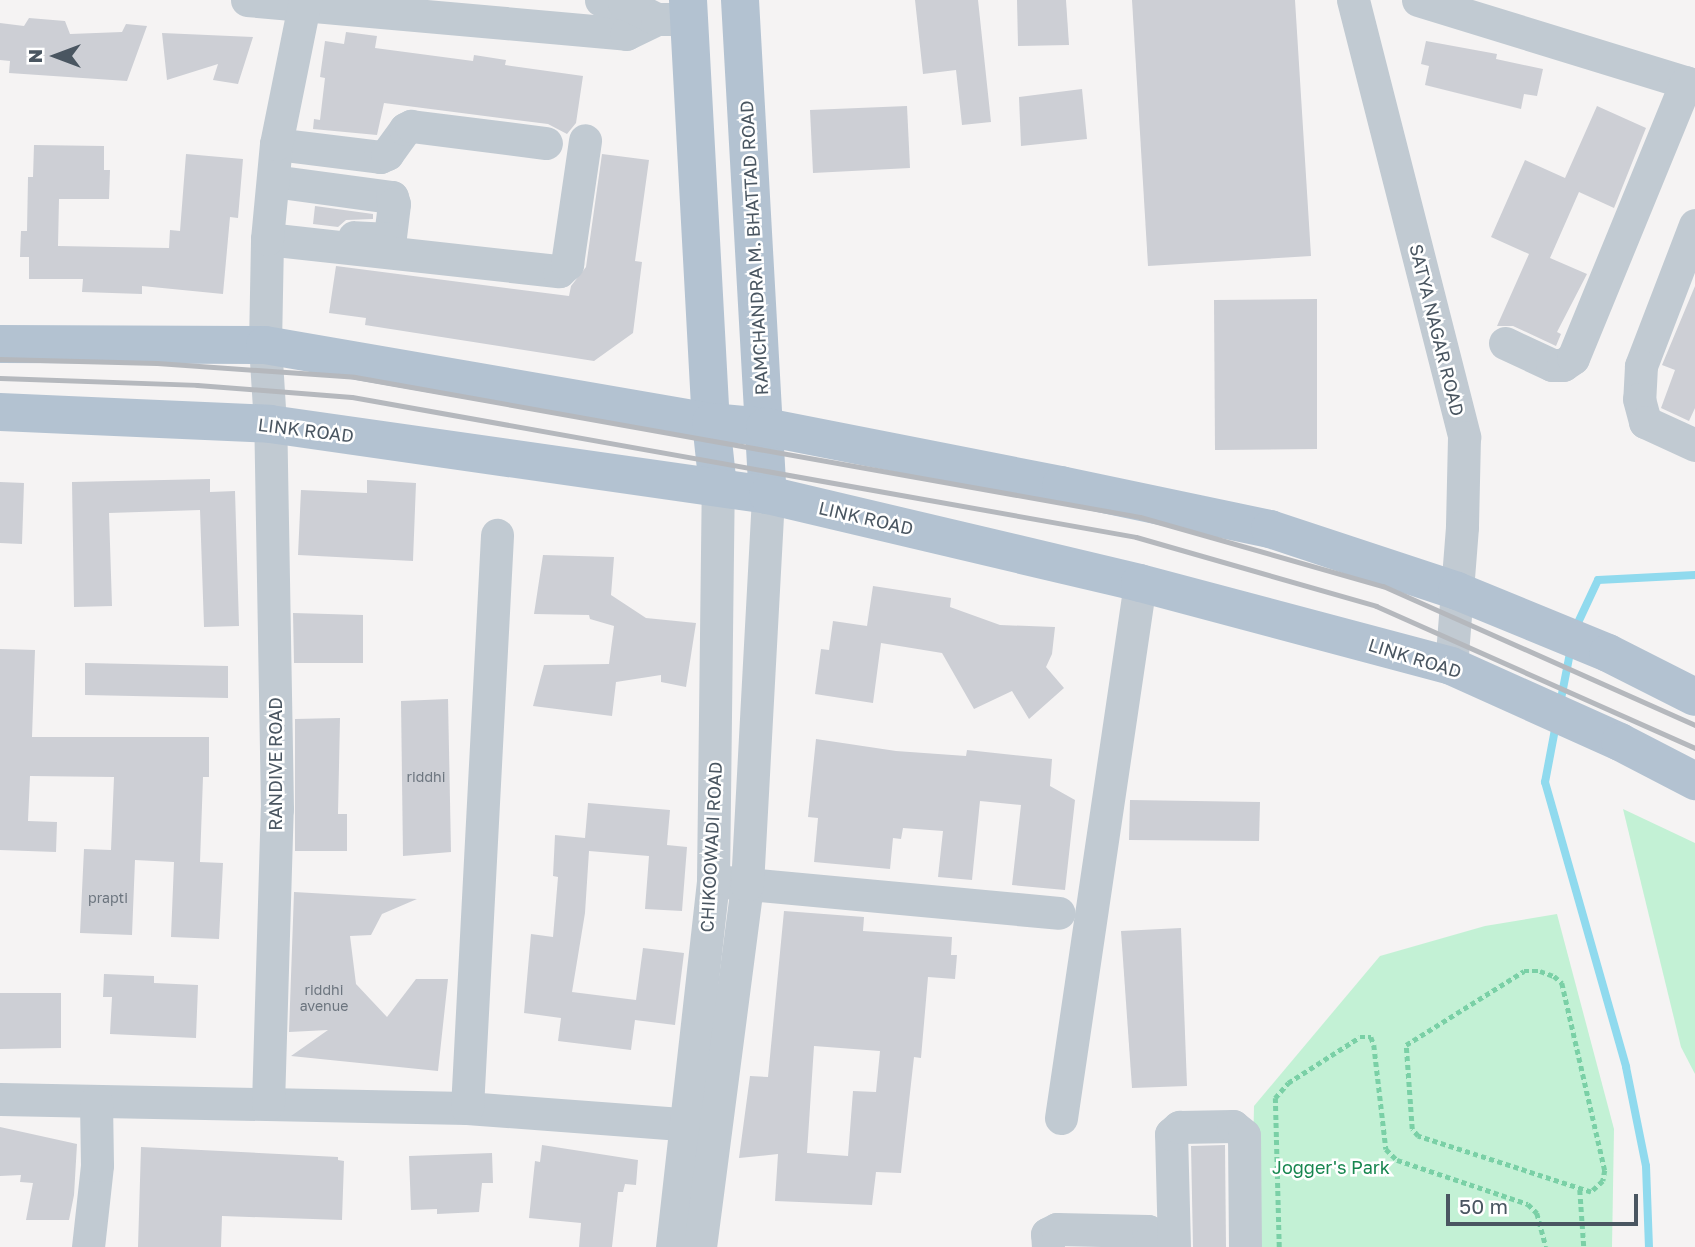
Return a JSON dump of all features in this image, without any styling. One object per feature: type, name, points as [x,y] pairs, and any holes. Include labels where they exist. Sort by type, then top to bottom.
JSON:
[{"type":"main road","name":"RAMCHANDRA M. BHATTAD ROAD","points":[[740,0],[768,495]]},
{"type":"main road","points":[[678,13],[718,488]]},
{"type":"main road","points":[[0,344],[265,345],[711,422],[765,427],[1270,530],[1457,590],[1573,639],[1695,697]]},
{"type":"main road","points":[[708,365],[761,368]]},
{"type":"main road","name":"LINK ROAD","points":[[0,412],[270,424],[768,495],[1140,583],[1451,666],[1620,743],[1695,781]]},
{"type":"street","points":[[247,0],[304,1],[626,34],[678,13]]},
{"type":"street","points":[[601,0],[678,13]]},
{"type":"street","name":"SATYA NAGAR ROAD","points":[[1353,0],[1464,437],[1451,666]]},
{"type":"street","points":[[1418,0],[1690,83],[1573,358],[1563,365],[1552,365],[1505,343]]},
{"type":"street","name":"RANDIVE ROAD","points":[[268,1104],[276,809],[270,424],[265,345],[268,232],[276,144],[304,1]]},
{"type":"street","points":[[276,144],[380,157],[387,155],[405,129],[411,126],[546,143]]},
{"type":"street","points":[[268,232],[559,271],[567,264],[584,139]]},
{"type":"street","points":[[268,232],[383,241],[390,239],[394,204],[392,197],[273,181]]},
{"type":"street","points":[[1695,225],[1686,273],[1641,366],[1639,399],[1645,422],[1695,445]]},
{"type":"street","name":"CHIKOOWADI ROAD","points":[[699,1247],[700,1125],[713,880],[718,488]]},
{"type":"street","name":"CHIKOOWADI ROAD","points":[[672,1247],[700,1125],[747,885],[768,495]]},
{"type":"street","points":[[467,1108],[497,535]]},
{"type":"street","points":[[1061,1118],[1140,583]]},
{"type":"street","points":[[713,880],[1059,913]]},
{"type":"street","points":[[0,1099],[467,1108],[700,1125]]},
{"type":"street","points":[[88,1247],[97,1165],[96,1101]]},
{"type":"street","points":[[1174,1247],[1171,1134],[1179,1127],[1233,1126],[1244,1135],[1245,1247]]},
{"type":"street","points":[[1048,1247],[1047,1234],[1057,1228],[1148,1231],[1153,1236],[1153,1247]]},
{"type":"path","points":[[1524,971],[1554,976],[1562,983],[1605,1170],[1599,1188],[1591,1192],[1580,1190],[1418,1136],[1412,1129],[1404,1050],[1409,1041],[1524,971]]},
{"type":"path","points":[[1279,1247],[1275,1098],[1288,1083],[1360,1037],[1371,1037],[1374,1045],[1386,1149],[1397,1160],[1528,1203],[1537,1213],[1546,1247]]},
{"type":"path","points":[[1580,1190],[1584,1247]]},
{"type":"green space","points":[[1623,809],[1695,843],[1695,1074],[1681,1047]]},
{"type":"green space","name":"Jogger's Park","points":[[1557,914],[1614,1129],[1612,1247],[1251,1247],[1254,1106],[1380,956],[1485,926]]},
{"type":"building","points":[[915,0],[978,0],[991,122],[962,125],[956,70],[923,74]]},
{"type":"building","points":[[1017,0],[1066,0],[1069,45],[1018,46]]},
{"type":"building","points":[[1132,0],[1295,0],[1311,256],[1148,266]]},
{"type":"building","points":[[29,18],[65,21],[70,34],[122,32],[126,24],[147,26],[127,81],[9,73],[10,61],[0,60],[0,23],[24,26]]},
{"type":"building","points":[[346,32],[377,36],[375,48],[473,61],[474,55],[506,60],[505,65],[583,76],[576,123],[567,134],[548,124],[384,103],[377,135],[313,129],[314,119],[320,120],[325,78],[320,77],[325,41],[344,44]]},
{"type":"building","points":[[162,33],[253,37],[238,84],[213,80],[218,64],[167,80]]},
{"type":"building","points":[[1426,41],[1497,54],[1496,59],[1543,69],[1537,96],[1524,94],[1521,109],[1425,85],[1429,66],[1421,64]]},
{"type":"building","points":[[1082,89],[1087,139],[1021,146],[1019,97]]},
{"type":"building","points":[[907,106],[910,168],[813,173],[810,110]]},
{"type":"building","points":[[1597,106],[1646,128],[1614,208],[1579,192],[1550,258],[1587,274],[1557,332],[1561,334],[1556,346],[1513,326],[1497,326],[1529,254],[1491,237],[1525,160],[1565,178]]},
{"type":"building","points":[[34,145],[104,146],[104,170],[110,170],[109,199],[59,199],[58,246],[169,248],[170,230],[180,231],[186,154],[243,159],[238,218],[230,217],[223,294],[142,286],[142,294],[82,292],[83,279],[29,279],[29,257],[20,257],[21,231],[27,231],[28,177],[33,177]]},
{"type":"building","points":[[602,154],[649,160],[635,261],[642,262],[633,333],[594,361],[365,325],[366,318],[329,313],[336,266],[569,296],[571,286],[586,267]]},
{"type":"building","points":[[315,206],[373,214],[373,219],[346,220],[338,227],[313,224]]},
{"type":"building","points":[[1695,286],[1695,408],[1689,421],[1661,408],[1675,370],[1662,365]]},
{"type":"building","points":[[1317,299],[1317,449],[1215,450],[1214,300]]},
{"type":"building","points":[[210,479],[210,492],[235,491],[239,626],[204,627],[200,510],[109,513],[112,606],[74,607],[72,482]]},
{"type":"building","points":[[367,480],[416,483],[413,561],[298,555],[301,490],[367,493]]},
{"type":"building","points":[[0,482],[24,483],[22,544],[0,543]]},
{"type":"building","points":[[543,555],[614,557],[611,595],[646,618],[696,623],[686,687],[661,682],[661,675],[616,682],[612,716],[533,706],[544,665],[609,664],[614,626],[590,619],[589,615],[534,614]]},
{"type":"building","points":[[873,586],[951,598],[950,607],[1000,625],[1055,627],[1052,654],[1046,667],[1064,688],[1029,719],[1012,691],[974,709],[942,653],[881,643],[873,703],[815,694],[821,649],[829,650],[833,621],[867,626]]},
{"type":"building","points":[[293,613],[363,615],[363,663],[294,663]]},
{"type":"building","points":[[0,649],[35,650],[32,737],[209,737],[209,777],[203,777],[200,862],[223,863],[219,939],[171,937],[174,862],[135,860],[132,935],[80,933],[84,849],[111,850],[114,777],[30,776],[28,821],[57,822],[56,852],[0,850]]},
{"type":"building","points":[[85,663],[228,666],[228,698],[85,695]]},
{"type":"building","name":"riddhi","points":[[448,699],[451,852],[403,856],[401,701]]},
{"type":"building","points":[[340,718],[338,814],[347,814],[347,851],[295,851],[295,719]]},
{"type":"building","points":[[816,739],[896,751],[966,756],[967,750],[1052,759],[1050,786],[1075,800],[1065,890],[1012,885],[1021,805],[980,801],[972,880],[938,877],[943,831],[903,828],[901,839],[893,838],[890,869],[814,862],[818,818],[808,817]]},
{"type":"building","points":[[1130,800],[1260,802],[1259,841],[1129,840]]},
{"type":"building","points":[[588,803],[670,810],[667,845],[687,847],[682,911],[645,909],[649,856],[589,851],[585,913],[572,992],[636,1000],[643,948],[684,953],[675,1025],[635,1020],[631,1050],[558,1041],[561,1018],[524,1013],[531,934],[553,937],[558,877],[553,876],[555,835],[585,838]]},
{"type":"building","name":"riddhi avenue","points":[[294,892],[417,899],[382,914],[371,935],[350,936],[356,984],[387,1017],[416,979],[448,979],[438,1071],[291,1056],[328,1030],[289,1032]]},
{"type":"building","points":[[784,911],[864,917],[863,931],[952,937],[951,955],[957,955],[955,979],[928,977],[921,1058],[914,1057],[901,1173],[876,1172],[872,1205],[775,1201],[778,1154],[739,1158],[750,1076],[768,1077]],"holes":[[[814,1046],[880,1051],[876,1092],[853,1091],[848,1156],[807,1153]]]},
{"type":"building","points":[[1181,928],[1187,1086],[1132,1088],[1121,931]]},
{"type":"building","points":[[104,974],[154,976],[154,983],[198,985],[196,1038],[110,1034],[112,997],[103,997]]},
{"type":"building","points":[[0,993],[61,993],[61,1048],[0,1049]]},
{"type":"building","points":[[0,1127],[77,1144],[74,1195],[69,1220],[26,1220],[33,1183],[20,1182],[21,1175],[0,1176]]},
{"type":"building","points":[[542,1145],[638,1160],[636,1185],[625,1184],[623,1192],[618,1192],[612,1247],[579,1247],[581,1223],[529,1218],[535,1161],[540,1162]]},
{"type":"building","points":[[1225,1145],[1226,1247],[1193,1247],[1191,1146]]},
{"type":"building","points":[[141,1147],[338,1157],[338,1160],[344,1161],[342,1220],[222,1216],[221,1247],[138,1247]]},
{"type":"building","points":[[492,1153],[493,1183],[482,1183],[479,1212],[437,1214],[437,1209],[411,1210],[409,1156]]},
{"type":"waterway","points":[[1575,629],[1598,580],[1695,575]]},
{"type":"waterway","points":[[1560,704],[1571,648]]},
{"type":"waterway","points":[[1556,724],[1545,782],[1626,1067],[1646,1166],[1649,1247]]},
{"type":"railway","points":[[0,359],[157,363],[355,377],[1140,517],[1383,586],[1695,725]]},
{"type":"railway","points":[[0,378],[197,385],[352,397],[1136,537],[1376,606],[1695,748]]}]
